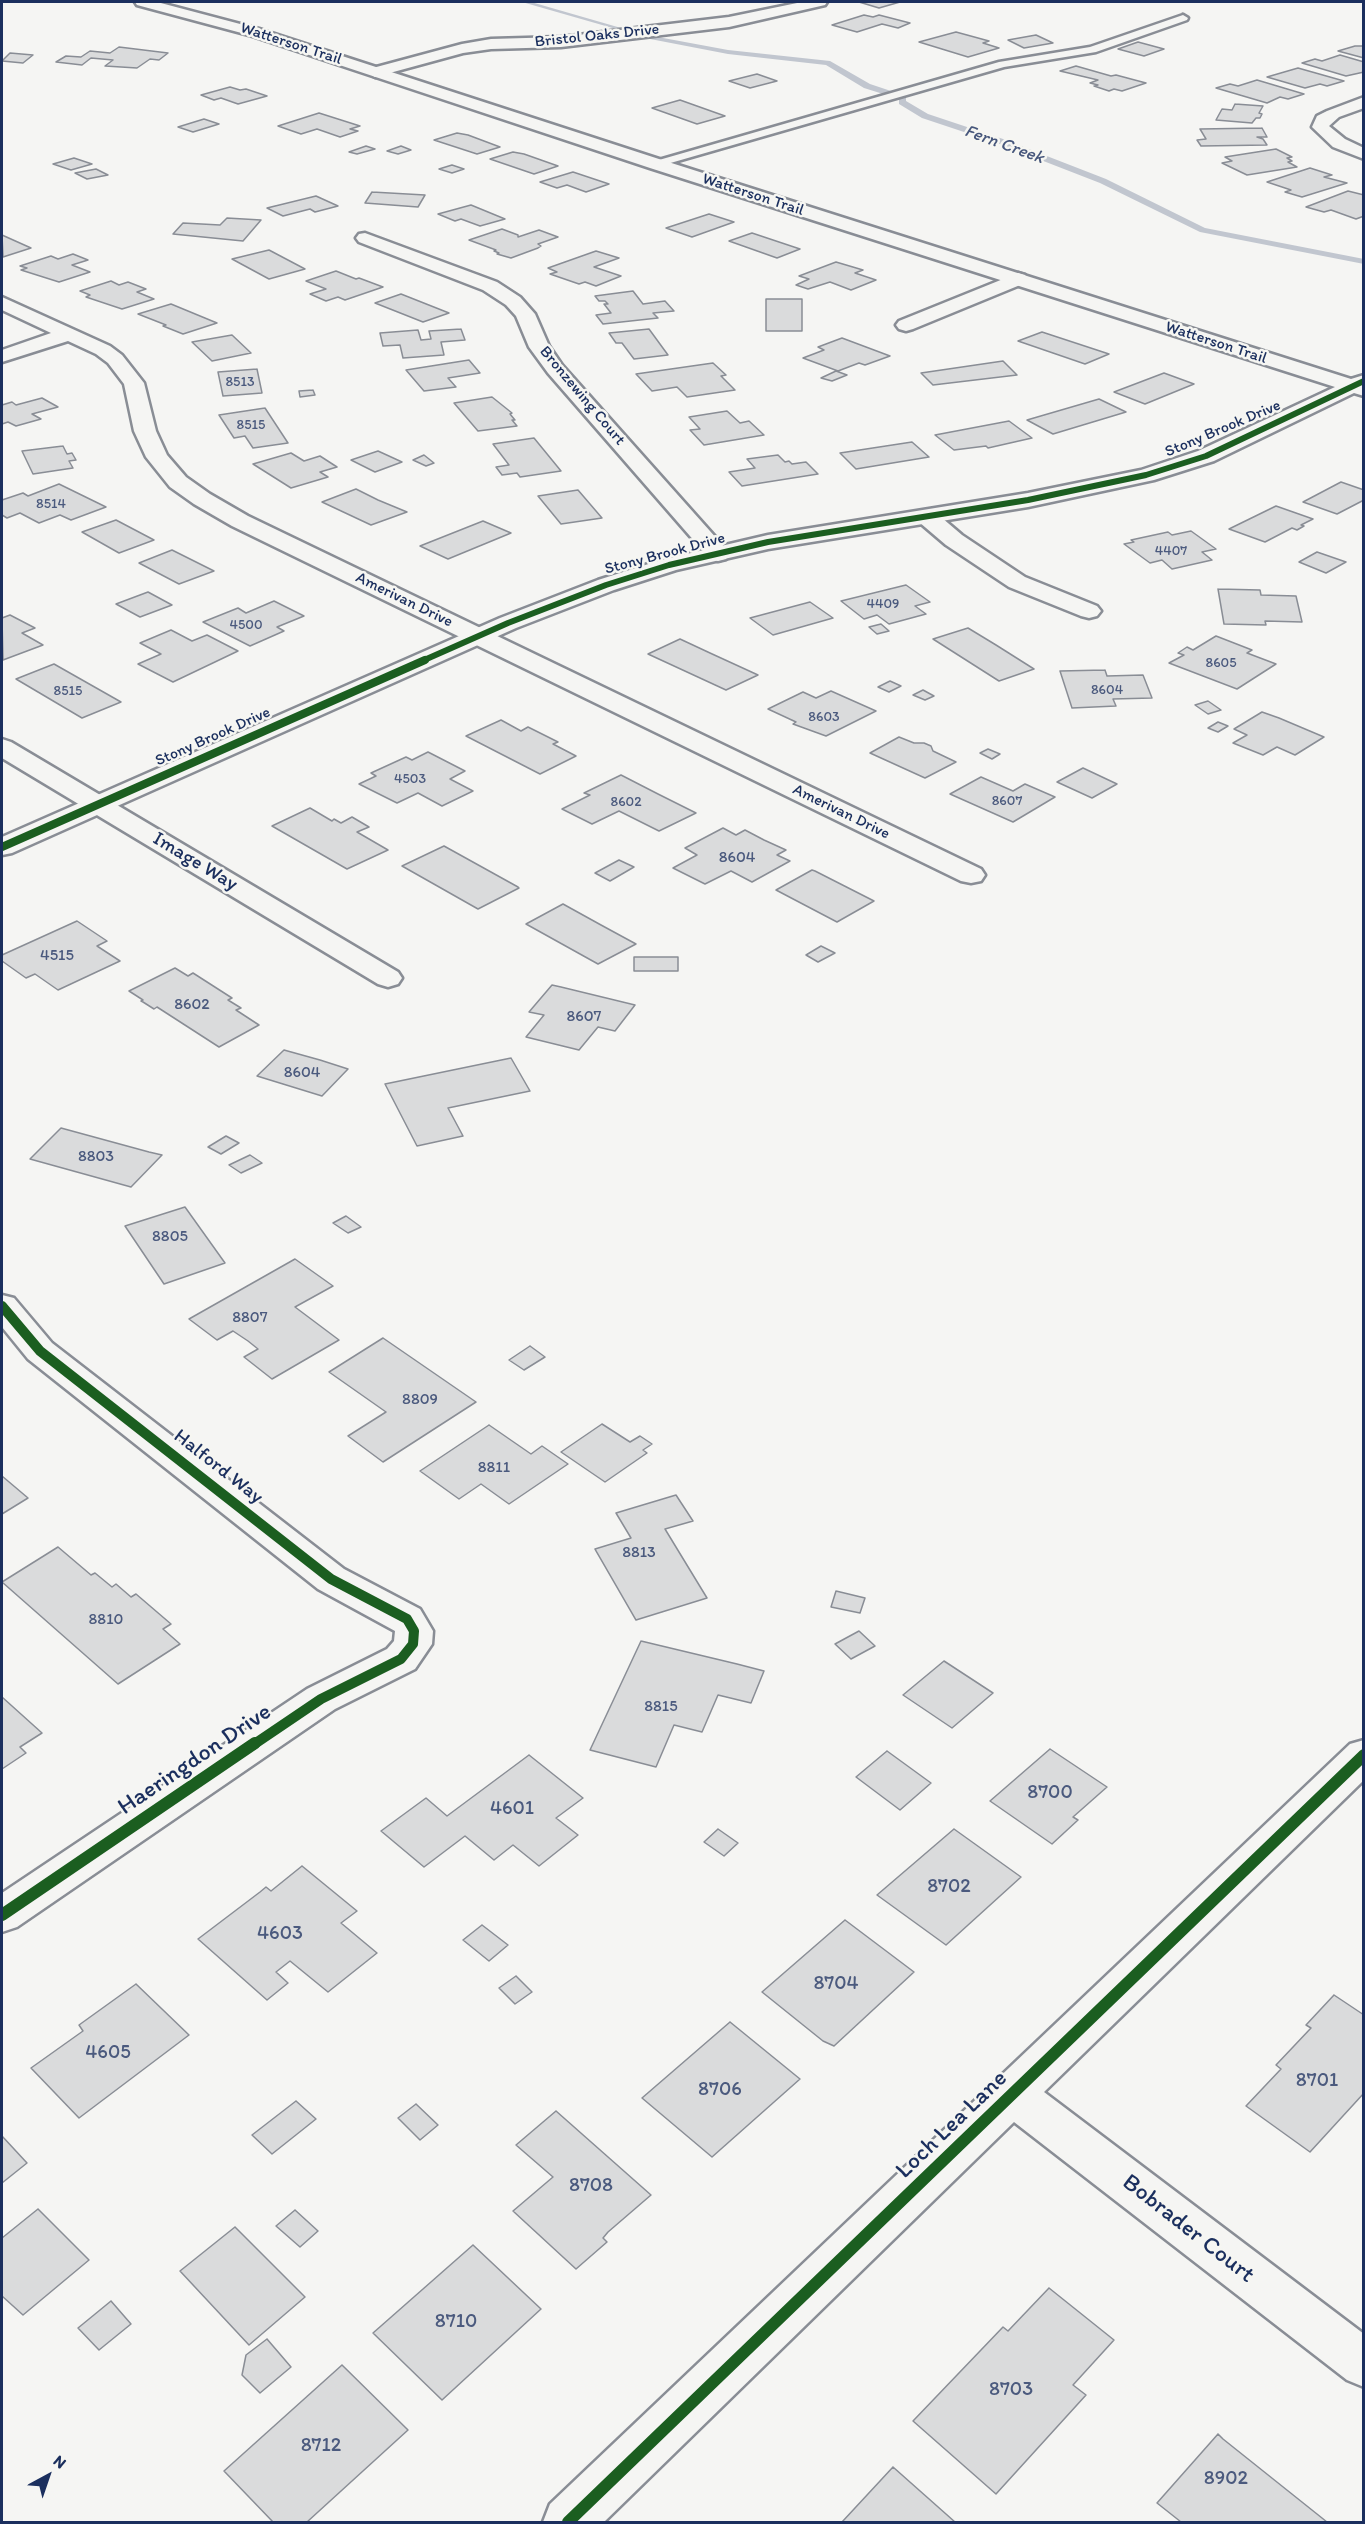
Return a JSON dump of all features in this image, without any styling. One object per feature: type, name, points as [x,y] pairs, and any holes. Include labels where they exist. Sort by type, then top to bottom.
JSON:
[{"type":"street","name":"Watterson Trail","points":[[154,2],[254,32],[656,164],[1360,386]]},
{"type":"street","name":"Bristol Oaks Drive","points":[[375,72],[462,49],[491,44],[561,42],[729,22],[820,2]]},
{"type":"street","points":[[1364,102],[1333,114],[1323,120],[1320,127],[1339,143],[1364,154]]},
{"type":"street","name":"Bronzewing Court","points":[[365,238],[490,286],[513,301],[525,314],[539,347],[555,369],[718,554]]},
{"type":"street","points":[[906,325],[1018,279]]},
{"type":"street","name":"Amerivan Drive","points":[[2,303],[103,350],[115,359],[134,383],[145,431],[157,457],[178,482],[240,521],[971,875]]},
{"type":"street","points":[[2,356],[69,334]]},
{"type":"street","name":"Stony Brook Drive","points":[[2,847],[508,622],[606,585],[669,565],[768,542],[1098,487],[1146,475],[1206,456],[1360,386]]},
{"type":"street","points":[[927,517],[954,540],[1017,582],[1089,611]]},
{"type":"street","name":"Image Way","points":[[2,747],[388,978]]},
{"type":"street","name":"Halford Way","points":[[2,1306],[40,1351],[331,1579],[406,1619],[414,1631],[413,1644]]},
{"type":"street","name":"Haeringdon Drive","points":[[2,1915],[321,1699],[401,1659],[413,1644]]},
{"type":"street","name":"Loch Lea Lane","points":[[568,2523],[1364,1755]]},
{"type":"street","name":"Bobrader Court","points":[[1012,2094],[1364,2364]]},
{"type":"lane","points":[[656,164],[1003,64],[1092,50],[1183,18]]},
{"type":"building","points":[[859,2],[900,2],[879,8]]},
{"type":"building","points":[[864,15],[873,17],[879,15],[910,23],[898,28],[882,24],[857,32],[832,25]]},
{"type":"building","points":[[956,32],[989,41],[983,43],[999,48],[968,57],[919,42]]},
{"type":"building","points":[[1036,35],[1053,43],[1024,48],[1008,40]]},
{"type":"building","points":[[1138,42],[1164,49],[1144,56],[1118,49]]},
{"type":"building","points":[[1364,46],[1364,58],[1338,51]]},
{"type":"building","points":[[119,47],[168,53],[159,60],[150,59],[137,68],[105,66],[113,60],[91,58],[82,65],[56,62],[66,56],[81,57],[90,51],[110,53]]},
{"type":"building","points":[[10,53],[33,55],[23,63],[2,61]]},
{"type":"building","points":[[1340,55],[1364,62],[1364,72],[1346,76],[1302,63],[1315,59],[1322,61]]},
{"type":"building","points":[[1076,66],[1146,83],[1122,91],[1114,89],[1109,91],[1090,83],[1098,80],[1060,71]]},
{"type":"building","points":[[1298,68],[1344,81],[1327,86],[1320,84],[1305,88],[1267,77]]},
{"type":"building","points":[[757,74],[777,81],[750,88],[729,81]]},
{"type":"building","points":[[1257,80],[1304,94],[1288,99],[1280,97],[1267,103],[1216,88],[1230,84],[1238,86]]},
{"type":"building","points":[[230,87],[246,89],[267,96],[238,104],[221,98],[214,100],[201,95]]},
{"type":"building","points":[[680,100],[725,116],[697,124],[652,108]]},
{"type":"building","points":[[1235,104],[1263,106],[1259,113],[1262,114],[1252,123],[1216,120],[1222,109],[1232,110]]},
{"type":"building","points":[[319,113],[360,126],[350,129],[358,131],[340,137],[317,129],[301,134],[278,126]]},
{"type":"building","points":[[204,119],[219,124],[193,132],[178,127]]},
{"type":"building","points":[[1262,128],[1267,137],[1257,137],[1263,139],[1267,145],[1201,146],[1197,140],[1206,139],[1200,129]]},
{"type":"building","points":[[457,133],[500,147],[477,154],[434,140]]},
{"type":"building","points":[[366,146],[375,149],[357,154],[349,152]]},
{"type":"building","points":[[401,146],[411,150],[398,154],[387,151]]},
{"type":"building","points":[[1276,149],[1292,157],[1287,158],[1292,161],[1288,162],[1297,167],[1247,175],[1222,163],[1232,161],[1225,157]]},
{"type":"building","points":[[513,152],[558,166],[534,174],[490,159]]},
{"type":"building","points":[[74,158],[92,164],[71,170],[53,164]]},
{"type":"building","points":[[452,165],[464,169],[452,173],[439,169]]},
{"type":"building","points":[[1310,168],[1332,175],[1324,177],[1347,183],[1302,197],[1285,192],[1291,190],[1267,182]]},
{"type":"building","points":[[96,169],[108,175],[87,179],[75,173]]},
{"type":"building","points":[[573,172],[609,184],[586,192],[567,185],[557,188],[540,182]]},
{"type":"building","points":[[1348,191],[1364,195],[1364,216],[1356,219],[1331,210],[1324,212],[1306,207]]},
{"type":"building","points":[[372,192],[425,195],[418,207],[365,203]]},
{"type":"building","points":[[316,196],[338,206],[315,212],[310,209],[283,216],[267,208]]},
{"type":"building","points":[[471,205],[505,219],[480,226],[461,219],[455,221],[438,214]]},
{"type":"building","points":[[709,214],[734,222],[692,237],[666,228]]},
{"type":"building","points":[[227,218],[261,220],[243,241],[173,234],[183,223],[220,225]]},
{"type":"building","points":[[502,229],[518,237],[539,230],[558,237],[538,244],[541,246],[538,248],[511,258],[497,254],[499,253],[494,251],[496,250],[469,240]]},
{"type":"building","points":[[752,233],[800,249],[777,258],[729,241]]},
{"type":"building","points":[[2,235],[31,248],[3,257]]},
{"type":"building","points":[[269,250],[305,269],[269,279],[232,259]]},
{"type":"building","points":[[596,251],[619,258],[594,267],[621,276],[596,286],[585,282],[579,284],[550,274],[557,272],[548,268]]},
{"type":"building","points":[[73,254],[88,260],[72,265],[90,272],[59,282],[21,270],[27,268],[20,266],[51,256],[58,259]]},
{"type":"building","points":[[836,262],[863,270],[855,273],[876,280],[851,290],[830,282],[808,289],[796,285],[809,279],[799,276]]},
{"type":"building","points":[[336,271],[383,287],[345,300],[338,297],[326,301],[310,294],[326,289],[306,281]]},
{"type":"building","points":[[111,281],[119,285],[128,282],[146,289],[137,292],[154,299],[122,309],[86,297],[90,295],[80,291]]},
{"type":"building","points":[[633,291],[643,304],[665,301],[674,311],[653,313],[658,318],[603,324],[596,315],[611,313],[604,304],[608,304],[605,301],[599,301],[595,296]]},
{"type":"building","points":[[401,294],[449,313],[423,322],[375,303]]},
{"type":"building","points":[[766,299],[802,299],[802,331],[766,331]]},
{"type":"building","points":[[171,304],[217,323],[183,334],[138,314]]},
{"type":"building","points":[[461,329],[465,340],[441,342],[444,355],[403,358],[400,345],[383,346],[380,333],[418,330],[421,340],[431,339],[429,331]]},
{"type":"building","points":[[649,329],[668,355],[634,359],[622,343],[616,343],[609,333]]},
{"type":"building","points":[[1042,332],[1109,354],[1085,364],[1018,341]]},
{"type":"building","points":[[232,335],[251,353],[212,361],[192,342]]},
{"type":"building","points":[[842,338],[890,356],[865,365],[859,363],[838,371],[803,358],[824,350],[818,347]]},
{"type":"building","points":[[469,360],[480,373],[448,378],[456,387],[424,391],[406,370]]},
{"type":"building","points":[[1003,361],[1017,375],[933,385],[921,373]]},
{"type":"building","points":[[713,363],[726,375],[721,376],[735,390],[687,397],[677,387],[652,391],[636,374]]},
{"type":"building","points":[[257,369],[262,393],[223,396],[218,372]]},
{"type":"building","points":[[836,371],[847,375],[832,381],[821,378]]},
{"type":"building","points":[[1164,373],[1194,384],[1145,404],[1114,392]]},
{"type":"building","points":[[313,390],[315,395],[300,397],[299,391]]},
{"type":"building","points":[[492,397],[512,413],[510,414],[515,420],[512,420],[517,426],[478,431],[454,403]]},
{"type":"building","points":[[42,398],[58,407],[32,414],[41,419],[16,426],[8,422],[2,424],[2,405],[12,402],[16,405]]},
{"type":"building","points":[[1099,399],[1126,412],[1053,434],[1027,420]]},
{"type":"building","points":[[265,408],[288,443],[253,448],[245,436],[234,438],[219,415]]},
{"type":"building","points":[[727,411],[740,423],[749,421],[764,435],[704,445],[690,430],[700,429],[689,417]]},
{"type":"building","points":[[1009,421],[1032,438],[988,448],[986,446],[954,450],[935,435]]},
{"type":"building","points":[[534,438],[561,471],[520,477],[517,473],[502,475],[496,467],[509,465],[493,444]]},
{"type":"building","points":[[912,442],[929,457],[856,469],[840,453]]},
{"type":"building","points":[[63,446],[67,454],[72,453],[76,460],[69,461],[73,468],[33,474],[22,451]]},
{"type":"building","points":[[378,451],[402,462],[375,472],[351,460]]},
{"type":"building","points":[[291,453],[304,461],[320,456],[337,467],[320,472],[328,477],[291,488],[253,464]]},
{"type":"building","points":[[424,455],[434,463],[426,466],[413,460]]},
{"type":"building","points":[[778,455],[785,462],[789,461],[792,464],[806,462],[818,474],[742,486],[729,472],[755,468],[747,459]]},
{"type":"building","points":[[1341,482],[1364,490],[1364,500],[1337,514],[1303,502]]},
{"type":"building","points":[[59,484],[106,507],[71,520],[60,515],[39,523],[20,513],[7,518],[2,515],[2,500],[23,493],[28,496]]},
{"type":"building","points":[[356,489],[407,512],[371,525],[322,502]]},
{"type":"building","points":[[578,490],[602,518],[561,524],[538,496]]},
{"type":"building","points":[[1276,506],[1313,519],[1301,525],[1304,526],[1297,530],[1292,528],[1265,542],[1229,529]]},
{"type":"building","points":[[116,520],[154,540],[119,553],[82,532]]},
{"type":"building","points":[[483,521],[511,533],[448,559],[420,546]]},
{"type":"building","points":[[1191,531],[1216,549],[1202,552],[1212,560],[1172,569],[1162,560],[1150,563],[1124,544],[1134,542],[1131,540],[1168,532],[1172,535]]},
{"type":"building","points":[[172,550],[214,571],[179,584],[139,563]]},
{"type":"building","points":[[1317,552],[1346,562],[1326,573],[1299,562]]},
{"type":"building","points":[[906,585],[930,602],[915,606],[926,614],[889,624],[877,615],[864,619],[841,601]]},
{"type":"building","points":[[1218,589],[1260,590],[1261,595],[1296,596],[1302,622],[1265,621],[1266,625],[1224,624]]},
{"type":"building","points":[[148,592],[172,605],[140,617],[116,604]]},
{"type":"building","points":[[274,601],[304,616],[277,627],[284,631],[250,646],[203,622],[238,608],[246,613]]},
{"type":"building","points":[[810,602],[833,618],[773,635],[750,618]]},
{"type":"building","points":[[10,615],[35,628],[22,633],[43,645],[3,660],[2,618]]},
{"type":"building","points":[[881,624],[889,631],[877,634],[869,627]]},
{"type":"building","points":[[968,628],[1034,669],[999,681],[933,639]]},
{"type":"building","points":[[171,630],[192,641],[207,635],[238,651],[173,682],[138,664],[161,654],[140,643]]},
{"type":"building","points":[[1216,636],[1252,650],[1247,653],[1276,664],[1237,689],[1169,663],[1184,655],[1178,653],[1187,647],[1193,650]]},
{"type":"building","points":[[680,639],[758,675],[726,690],[648,654]]},
{"type":"building","points":[[54,664],[121,702],[82,718],[16,679]]},
{"type":"building","points":[[1105,670],[1107,676],[1143,675],[1152,698],[1113,699],[1116,706],[1072,708],[1060,671]]},
{"type":"building","points":[[890,681],[901,686],[889,692],[878,687]]},
{"type":"building","points":[[923,690],[934,696],[925,700],[913,695]]},
{"type":"building","points":[[831,691],[876,711],[826,736],[793,724],[796,722],[768,709],[803,692],[816,698]]},
{"type":"building","points":[[1208,701],[1221,710],[1208,714],[1195,705]]},
{"type":"building","points":[[1262,712],[1324,737],[1295,755],[1277,747],[1263,755],[1233,743],[1247,735],[1234,729]]},
{"type":"building","points":[[501,720],[521,731],[528,727],[558,742],[553,744],[576,756],[540,774],[466,736]]},
{"type":"building","points":[[1218,722],[1228,726],[1218,732],[1208,728]]},
{"type":"building","points":[[899,737],[931,746],[933,751],[956,762],[925,778],[870,753]]},
{"type":"building","points":[[988,749],[1000,754],[992,759],[980,753]]},
{"type":"building","points":[[428,752],[465,771],[450,779],[473,791],[442,806],[418,793],[397,803],[359,784],[376,776],[371,773],[406,757],[412,760]]},
{"type":"building","points":[[1083,768],[1117,784],[1092,798],[1057,782]]},
{"type":"building","points":[[621,775],[696,813],[659,831],[619,811],[592,824],[562,809],[590,795],[584,793]]},
{"type":"building","points":[[981,777],[1013,791],[1025,784],[1055,797],[1013,822],[950,794]]},
{"type":"building","points":[[310,808],[332,821],[334,819],[341,823],[352,817],[369,827],[357,832],[388,850],[347,869],[272,826]]},
{"type":"building","points":[[723,828],[736,835],[745,830],[786,850],[777,855],[790,861],[752,882],[731,871],[705,884],[673,868],[697,855],[685,848]]},
{"type":"building","points":[[444,846],[519,888],[478,909],[402,866]]},
{"type":"building","points":[[619,860],[634,867],[610,881],[595,873]]},
{"type":"building","points":[[812,870],[874,901],[837,922],[776,890]]},
{"type":"building","points":[[563,904],[636,944],[598,964],[526,924]]},
{"type":"building","points":[[77,921],[107,941],[97,946],[120,961],[58,990],[35,974],[26,978],[2,961],[2,955]]},
{"type":"building","points":[[821,946],[835,953],[818,962],[806,955]]},
{"type":"building","points":[[634,957],[678,957],[678,971],[634,971]]},
{"type":"building","points":[[175,968],[188,976],[193,973],[232,998],[228,1000],[241,1008],[236,1010],[259,1025],[219,1047],[157,1007],[154,1009],[141,1001],[143,1000],[129,991]]},
{"type":"building","points":[[552,985],[635,1005],[615,1031],[598,1027],[579,1050],[526,1037],[544,1015],[529,1012]]},
{"type":"building","points":[[284,1050],[348,1069],[322,1096],[257,1076]]},
{"type":"building","points":[[511,1058],[530,1091],[448,1108],[463,1136],[417,1146],[385,1084]]},
{"type":"building","points":[[61,1128],[162,1155],[131,1187],[30,1159]]},
{"type":"building","points":[[226,1136],[239,1143],[221,1154],[208,1147]]},
{"type":"building","points":[[250,1155],[262,1163],[241,1173],[229,1165]]},
{"type":"building","points":[[185,1207],[225,1263],[164,1284],[125,1226]]},
{"type":"building","points":[[346,1216],[361,1227],[348,1233],[333,1223]]},
{"type":"building","points":[[295,1259],[333,1286],[295,1307],[339,1340],[272,1379],[244,1357],[258,1349],[248,1341],[233,1331],[217,1340],[189,1319]]},
{"type":"building","points":[[383,1338],[476,1402],[383,1462],[348,1436],[386,1412],[329,1372]]},
{"type":"building","points":[[530,1346],[545,1357],[524,1370],[509,1360]]},
{"type":"building","points":[[602,1424],[630,1442],[640,1436],[652,1444],[643,1450],[647,1453],[605,1482],[561,1452]]},
{"type":"building","points":[[489,1425],[531,1454],[542,1446],[568,1464],[509,1504],[481,1484],[459,1499],[420,1471]]},
{"type":"building","points":[[2,1476],[28,1498],[2,1514]]},
{"type":"building","points":[[676,1495],[693,1521],[665,1529],[707,1598],[636,1620],[595,1549],[631,1538],[616,1513]]},
{"type":"building","points":[[58,1547],[91,1575],[95,1573],[112,1587],[116,1584],[131,1597],[136,1594],[171,1624],[163,1629],[180,1644],[118,1684],[2,1582]]},
{"type":"building","points":[[836,1591],[865,1598],[860,1613],[831,1607]]},
{"type":"building","points":[[859,1631],[875,1646],[851,1659],[835,1644]]},
{"type":"building","points":[[641,1641],[764,1671],[751,1703],[718,1695],[702,1732],[674,1725],[656,1767],[590,1750]]},
{"type":"building","points":[[944,1661],[993,1693],[952,1728],[903,1695]]},
{"type":"building","points":[[2,1697],[42,1733],[20,1747],[26,1753],[2,1769]]},
{"type":"building","points":[[1050,1749],[1107,1787],[1073,1817],[1078,1820],[1052,1844],[990,1801]]},
{"type":"building","points":[[887,1751],[931,1783],[900,1810],[856,1777]]},
{"type":"building","points":[[529,1755],[583,1798],[556,1818],[578,1835],[539,1866],[513,1845],[494,1860],[465,1836],[424,1867],[381,1831],[426,1798],[447,1816]]},
{"type":"building","points":[[718,1829],[738,1843],[724,1856],[704,1842]]},
{"type":"building","points":[[954,1829],[1021,1877],[946,1945],[877,1895]]},
{"type":"building","points":[[302,1866],[357,1911],[341,1923],[377,1953],[328,1992],[290,1961],[276,1972],[288,1983],[267,2000],[198,1939],[266,1887],[271,1891]]},
{"type":"building","points":[[845,1920],[914,1972],[834,2046],[823,2041],[762,1992]]},
{"type":"building","points":[[482,1925],[508,1945],[489,1961],[463,1940]]},
{"type":"building","points":[[516,1976],[532,1992],[515,2004],[499,1988]]},
{"type":"building","points":[[136,1984],[189,2035],[79,2118],[31,2068],[83,2031],[79,2025]]},
{"type":"building","points":[[1334,1995],[1364,2015],[1364,2093],[1310,2152],[1246,2106],[1281,2069],[1276,2065],[1311,2028],[1306,2025]]},
{"type":"building","points":[[730,2022],[800,2079],[712,2157],[642,2098]]},
{"type":"building","points":[[296,2101],[316,2119],[272,2154],[252,2135]]},
{"type":"building","points":[[416,2104],[438,2125],[420,2140],[398,2118]]},
{"type":"building","points":[[556,2111],[651,2195],[608,2232],[603,2238],[607,2242],[576,2269],[513,2211],[553,2177],[516,2145]]},
{"type":"building","points":[[2,2136],[27,2163],[2,2183]]},
{"type":"building","points":[[38,2209],[89,2260],[23,2315],[2,2296],[2,2238]]},
{"type":"building","points":[[295,2210],[318,2231],[300,2247],[276,2226]]},
{"type":"building","points":[[235,2227],[305,2297],[249,2345],[180,2271]]},
{"type":"building","points":[[473,2245],[541,2309],[442,2400],[373,2333]]},
{"type":"building","points":[[1049,2288],[1114,2340],[1073,2385],[1086,2395],[996,2494],[913,2421],[1003,2327],[1008,2331]]},
{"type":"building","points":[[111,2301],[131,2324],[99,2350],[78,2328]]},
{"type":"building","points":[[267,2339],[291,2367],[260,2393],[242,2375],[246,2355]]},
{"type":"building","points":[[342,2365],[408,2430],[307,2522],[273,2522],[224,2471]]},
{"type":"building","points":[[1218,2434],[1327,2522],[1181,2522],[1157,2503]]},
{"type":"building","points":[[893,2467],[955,2522],[842,2522]]},
{"type":"waterway","name":"Fern Creek","points":[[525,2],[625,30]]},
{"type":"waterway","name":"Fern Creek","points":[[647,37],[728,52],[827,63],[867,86],[903,98],[902,102],[925,116],[1000,141],[1103,181],[1203,230],[1364,262]]},
{"type":"cycle path","points":[[2,847],[508,623],[606,585],[669,565],[768,542],[1028,500],[1146,475],[1206,456],[1364,381]]},
{"type":"cycle path","points":[[2,1306],[40,1351],[331,1579],[407,1619],[414,1631],[413,1644],[401,1659],[321,1699],[2,1915]]},
{"type":"cycle path","points":[[568,2522],[1364,1755]]}]
